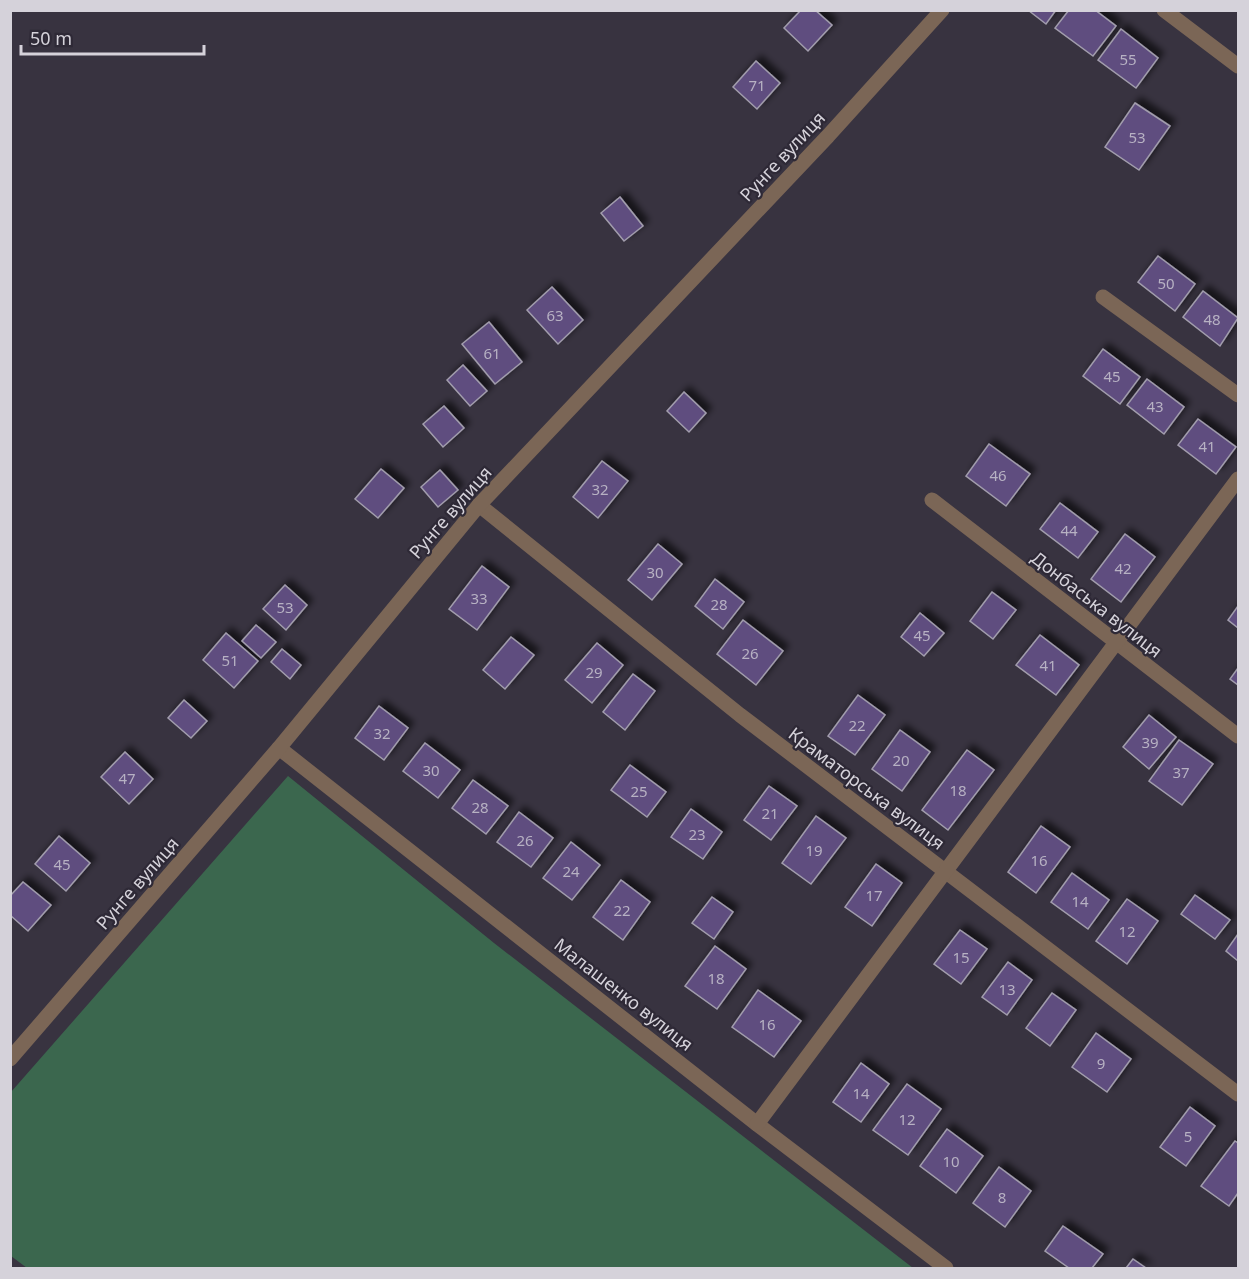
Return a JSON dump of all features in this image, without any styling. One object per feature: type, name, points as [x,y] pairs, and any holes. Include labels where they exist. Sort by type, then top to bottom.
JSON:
[{"type":"street","name":"Рунге вулиця","points":[[10,1059],[279,748],[479,505],[820,144],[942,10]]},
{"type":"street","points":[[1164,10],[1239,66]]},
{"type":"street","points":[[1103,297],[1239,395]]},
{"type":"street","points":[[757,1124],[1239,479]]},
{"type":"street","name":"Донбаська вулиця","points":[[932,500],[1115,644],[1239,736]]},
{"type":"street","name":"Краматорська вулиця","points":[[479,505],[740,715],[945,873],[1239,1094]]},
{"type":"street","name":"Малашенко вулиця","points":[[279,748],[757,1124],[946,1269]]},
{"type":"green space","points":[[288,776],[494,943],[913,1268],[27,1268],[11,1256],[11,1092]]},
{"type":"building","points":[[801,10],[815,10],[832,25],[808,51],[784,28]]},
{"type":"building","points":[[1028,10],[1056,10],[1046,24]]},
{"type":"building","points":[[1069,10],[1095,10],[1116,26],[1093,56],[1055,28]]},
{"type":"building","points":[[1121,29],[1158,58],[1136,88],[1098,60]]},
{"type":"building","points":[[756,61],[780,83],[757,109],[733,87]]},
{"type":"building","points":[[1135,103],[1170,126],[1139,170],[1105,147]]},
{"type":"building","points":[[620,197],[643,226],[624,241],[601,213]]},
{"type":"building","points":[[1158,256],[1195,284],[1175,311],[1138,282]]},
{"type":"building","points":[[552,287],[583,320],[558,344],[527,310]]},
{"type":"building","points":[[1203,291],[1238,318],[1220,346],[1183,317]]},
{"type":"building","points":[[489,322],[522,362],[495,384],[462,344]]},
{"type":"building","points":[[1103,349],[1140,377],[1120,404],[1083,376]]},
{"type":"building","points":[[463,365],[487,391],[470,406],[447,380]]},
{"type":"building","points":[[1147,379],[1184,407],[1164,434],[1127,405]]},
{"type":"building","points":[[684,392],[706,413],[689,432],[667,411]]},
{"type":"building","points":[[444,406],[464,428],[443,447],[423,424]]},
{"type":"building","points":[[1198,419],[1236,447],[1216,474],[1178,445]]},
{"type":"building","points":[[989,444],[1030,474],[1006,506],[966,476]]},
{"type":"building","points":[[602,461],[628,481],[598,518],[573,497]]},
{"type":"building","points":[[381,469],[404,488],[378,518],[355,499]]},
{"type":"building","points":[[440,470],[458,490],[438,507],[421,487]]},
{"type":"building","points":[[1060,503],[1098,532],[1078,558],[1040,529]]},
{"type":"building","points":[[1125,534],[1155,557],[1121,602],[1091,579]]},
{"type":"building","points":[[658,544],[682,564],[652,600],[628,580]]},
{"type":"building","points":[[482,566],[509,587],[477,630],[449,609]]},
{"type":"building","points":[[715,579],[744,602],[723,629],[695,606]]},
{"type":"building","points":[[285,585],[307,605],[286,630],[263,609]]},
{"type":"building","points":[[992,592],[1016,610],[993,639],[970,621]]},
{"type":"building","points":[[1238,606],[1238,628],[1228,620]]},
{"type":"building","points":[[920,613],[944,633],[924,656],[901,637]]},
{"type":"building","points":[[743,620],[783,651],[756,685],[717,654]]},
{"type":"building","points":[[256,625],[276,642],[261,658],[242,641]]},
{"type":"building","points":[[226,633],[258,661],[234,688],[203,660]]},
{"type":"building","points":[[1040,635],[1079,665],[1056,695],[1016,665]]},
{"type":"building","points":[[511,637],[534,655],[505,689],[483,670]]},
{"type":"building","points":[[597,643],[623,665],[592,703],[565,680]]},
{"type":"building","points":[[282,649],[301,665],[290,679],[271,662]]},
{"type":"building","points":[[1238,668],[1238,685],[1230,679]]},
{"type":"building","points":[[633,674],[655,691],[625,730],[603,712]]},
{"type":"building","points":[[858,695],[885,715],[855,755],[828,736]]},
{"type":"building","points":[[184,700],[207,721],[191,738],[168,718]]},
{"type":"building","points":[[379,706],[408,728],[384,760],[355,738]]},
{"type":"building","points":[[1149,715],[1176,737],[1149,769],[1123,747]]},
{"type":"building","points":[[900,730],[930,752],[902,791],[872,769]]},
{"type":"building","points":[[1179,740],[1213,764],[1182,805],[1149,781]]},
{"type":"building","points":[[425,743],[460,770],[438,798],[403,771]]},
{"type":"building","points":[[967,750],[994,770],[948,830],[922,810]]},
{"type":"building","points":[[125,752],[153,779],[129,804],[101,777]]},
{"type":"building","points":[[630,765],[666,792],[647,817],[611,790]]},
{"type":"building","points":[[473,780],[508,806],[486,834],[452,808]]},
{"type":"building","points":[[769,786],[797,806],[771,840],[744,820]]},
{"type":"building","points":[[691,809],[722,832],[703,859],[671,837]]},
{"type":"building","points":[[519,812],[553,838],[531,867],[497,842]]},
{"type":"building","points":[[816,816],[846,838],[811,884],[782,863]]},
{"type":"building","points":[[1041,826],[1070,847],[1036,893],[1008,872]]},
{"type":"building","points":[[59,836],[90,863],[66,891],[35,864]]},
{"type":"building","points":[[571,842],[600,865],[572,900],[543,878]]},
{"type":"building","points":[[876,864],[902,883],[872,926],[845,907]]},
{"type":"building","points":[[1072,873],[1109,900],[1088,929],[1051,902]]},
{"type":"building","points":[[621,880],[650,902],[623,940],[593,917]]},
{"type":"building","points":[[23,882],[51,905],[28,931],[10,915],[10,896]]},
{"type":"building","points":[[1195,895],[1230,920],[1215,939],[1181,914]]},
{"type":"building","points":[[712,897],[733,912],[714,939],[692,923]]},
{"type":"building","points":[[1127,899],[1158,921],[1127,964],[1096,941]]},
{"type":"building","points":[[960,930],[987,949],[961,984],[934,964]]},
{"type":"building","points":[[1238,934],[1238,961],[1226,951]]},
{"type":"building","points":[[715,946],[746,969],[717,1009],[685,986]]},
{"type":"building","points":[[1008,962],[1032,980],[1007,1015],[982,997]]},
{"type":"building","points":[[758,990],[801,1021],[774,1057],[732,1027]]},
{"type":"building","points":[[1052,993],[1076,1010],[1050,1046],[1026,1028]]},
{"type":"building","points":[[1096,1033],[1131,1059],[1107,1092],[1072,1067]]},
{"type":"building","points":[[861,1063],[889,1084],[861,1122],[833,1102]]},
{"type":"building","points":[[907,1084],[941,1109],[908,1155],[873,1130]]},
{"type":"building","points":[[1190,1107],[1215,1126],[1186,1166],[1160,1147]]},
{"type":"building","points":[[947,1129],[983,1156],[956,1193],[920,1166]]},
{"type":"building","points":[[1235,1141],[1238,1143],[1238,1193],[1229,1206],[1201,1186]]},
{"type":"building","points":[[999,1167],[1031,1191],[1005,1227],[973,1203]]},
{"type":"building","points":[[1063,1226],[1103,1254],[1092,1268],[1069,1268],[1045,1251]]},
{"type":"building","points":[[1133,1259],[1146,1268],[1126,1268]]}]
